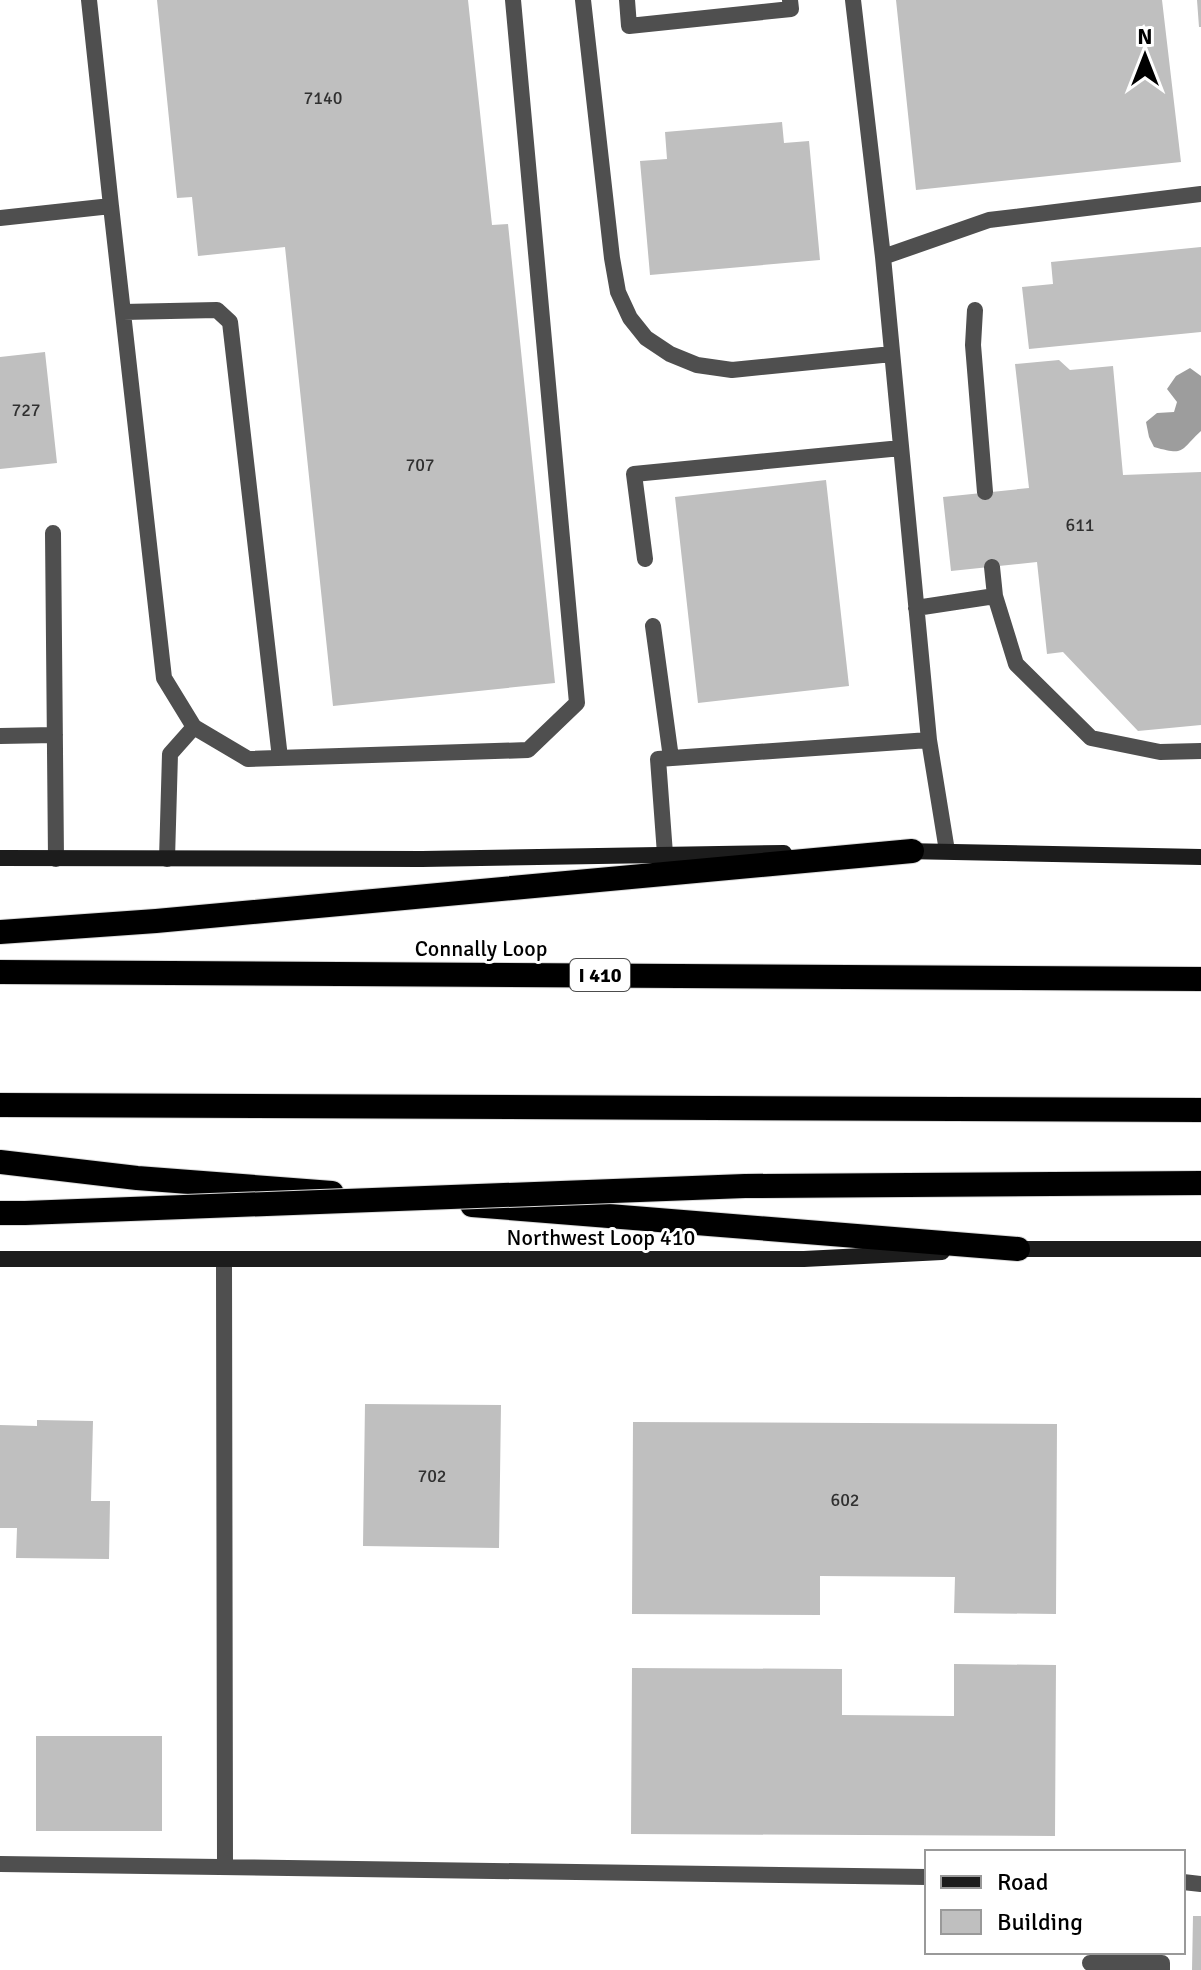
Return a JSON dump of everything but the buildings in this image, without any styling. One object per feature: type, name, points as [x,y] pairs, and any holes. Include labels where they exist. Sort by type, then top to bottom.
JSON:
[{"type":"highway","points":[[0,932],[912,851]]},
{"type":"highway","name":"Connally Loop","points":[[0,972],[1201,979]]},
{"type":"highway","points":[[0,1105],[1201,1110]]},
{"type":"highway","points":[[0,1162],[137,1178],[1018,1249]]},
{"type":"highway","points":[[0,1213],[745,1186],[1201,1183]]},
{"type":"main road","points":[[1121,856],[1201,850]]},
{"type":"main road","points":[[0,858],[422,859],[912,851],[1201,857]]},
{"type":"main road","name":"Northwest Loop 410","points":[[0,1259],[804,1259],[1018,1249],[1201,1249]]},
{"type":"lane","points":[[89,0],[164,678],[194,727],[248,759],[528,750],[577,703],[513,0]]},
{"type":"lane","points":[[583,0],[618,292],[630,318],[646,338],[670,354],[697,365],[732,370],[892,354]]},
{"type":"lane","points":[[627,0],[629,26],[791,9],[790,0]]},
{"type":"lane","points":[[853,0],[883,257],[929,740],[947,851]]},
{"type":"lane","points":[[883,257],[989,220],[1201,194]]},
{"type":"lane","points":[[0,218],[111,206]]},
{"type":"lane","points":[[123,312],[217,310],[230,322],[280,758]]},
{"type":"lane","points":[[975,310],[973,345],[985,492]]},
{"type":"lane","points":[[645,559],[634,474],[901,448]]},
{"type":"lane","points":[[53,533],[56,859]]},
{"type":"lane","points":[[992,567],[995,596],[1016,664],[1091,738],[1160,752],[1201,751]]},
{"type":"lane","points":[[916,608],[995,596]]},
{"type":"lane","points":[[653,626],[671,758]]},
{"type":"lane","points":[[167,859],[170,754],[194,727]]},
{"type":"lane","points":[[0,736],[55,735]]},
{"type":"lane","points":[[665,854],[658,759],[929,740]]},
{"type":"lane","points":[[224,1261],[225,1867]]},
{"type":"lane","points":[[0,1864],[925,1877]]},
{"type":"lane","points":[[1090,1963],[1162,1963],[1162,1970]]},
{"type":"shaded area","points":[[1190,368],[1201,376],[1201,431],[1181,450],[1154,447],[1146,422],[1157,413],[1174,412],[1177,402],[1167,389],[1176,376]]}]
